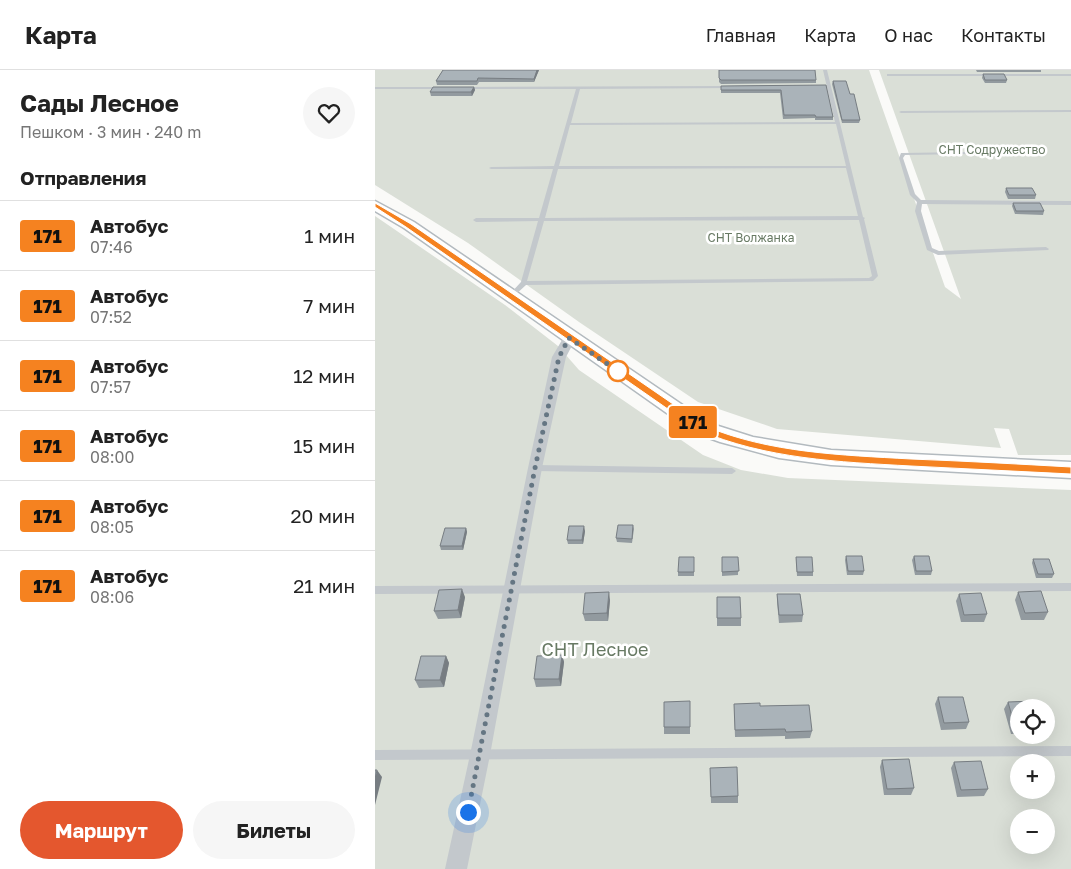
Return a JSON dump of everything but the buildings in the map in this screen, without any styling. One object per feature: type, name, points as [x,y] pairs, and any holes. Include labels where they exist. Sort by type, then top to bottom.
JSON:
[{"type":"street","points":[[375,206],[409,225],[569,338],[702,428],[730,440],[764,448],[841,459],[1071,470]]},
{"type":"street","points":[[456,869],[480,755],[535,468],[559,357],[569,338]]},
{"type":"lane","points":[[524,282],[871,280],[875,276],[825,70]]},
{"type":"lane","points":[[888,75],[1071,75]]},
{"type":"lane","points":[[819,86],[829,86]]},
{"type":"lane","points":[[462,88],[733,87]]},
{"type":"lane","points":[[375,88],[443,88]]},
{"type":"lane","points":[[511,296],[524,282],[578,88]]},
{"type":"lane","points":[[901,112],[1071,111]]},
{"type":"lane","points":[[568,124],[838,123]]},
{"type":"lane","points":[[966,153],[903,154],[901,158],[913,195],[920,202],[1071,203]]},
{"type":"lane","points":[[491,168],[849,167]]},
{"type":"lane","points":[[920,202],[918,211],[929,249],[938,253],[1046,249]]},
{"type":"lane","points":[[476,220],[862,218]]},
{"type":"lane","points":[[535,468],[732,471]]},
{"type":"lane","points":[[375,590],[1071,587]]},
{"type":"lane","points":[[375,755],[1071,751]]},
{"type":"green space","name":"СНТ Волжанка","points":[[375,70],[869,70],[945,287],[961,299],[879,70],[1071,70],[1071,455],[1018,455],[1009,429],[994,428],[1001,448],[777,429],[698,402],[579,322],[468,243],[375,185]]},
{"type":"green space","name":"СНТ Лесное","points":[[375,216],[505,305],[558,346],[579,370],[703,455],[741,470],[788,478],[1071,490],[1071,869],[375,869]]},
{"type":"bus line","name":"171","points":[[375,205],[409,225],[569,338],[702,428],[730,440],[799,454],[841,459],[1071,470]]},
{"type":"route","points":[[468,812],[535,468],[559,357],[569,338],[618,371]]},
{"type":"park label","name":"СНТ Содружество","points":[[992,149]]}]
